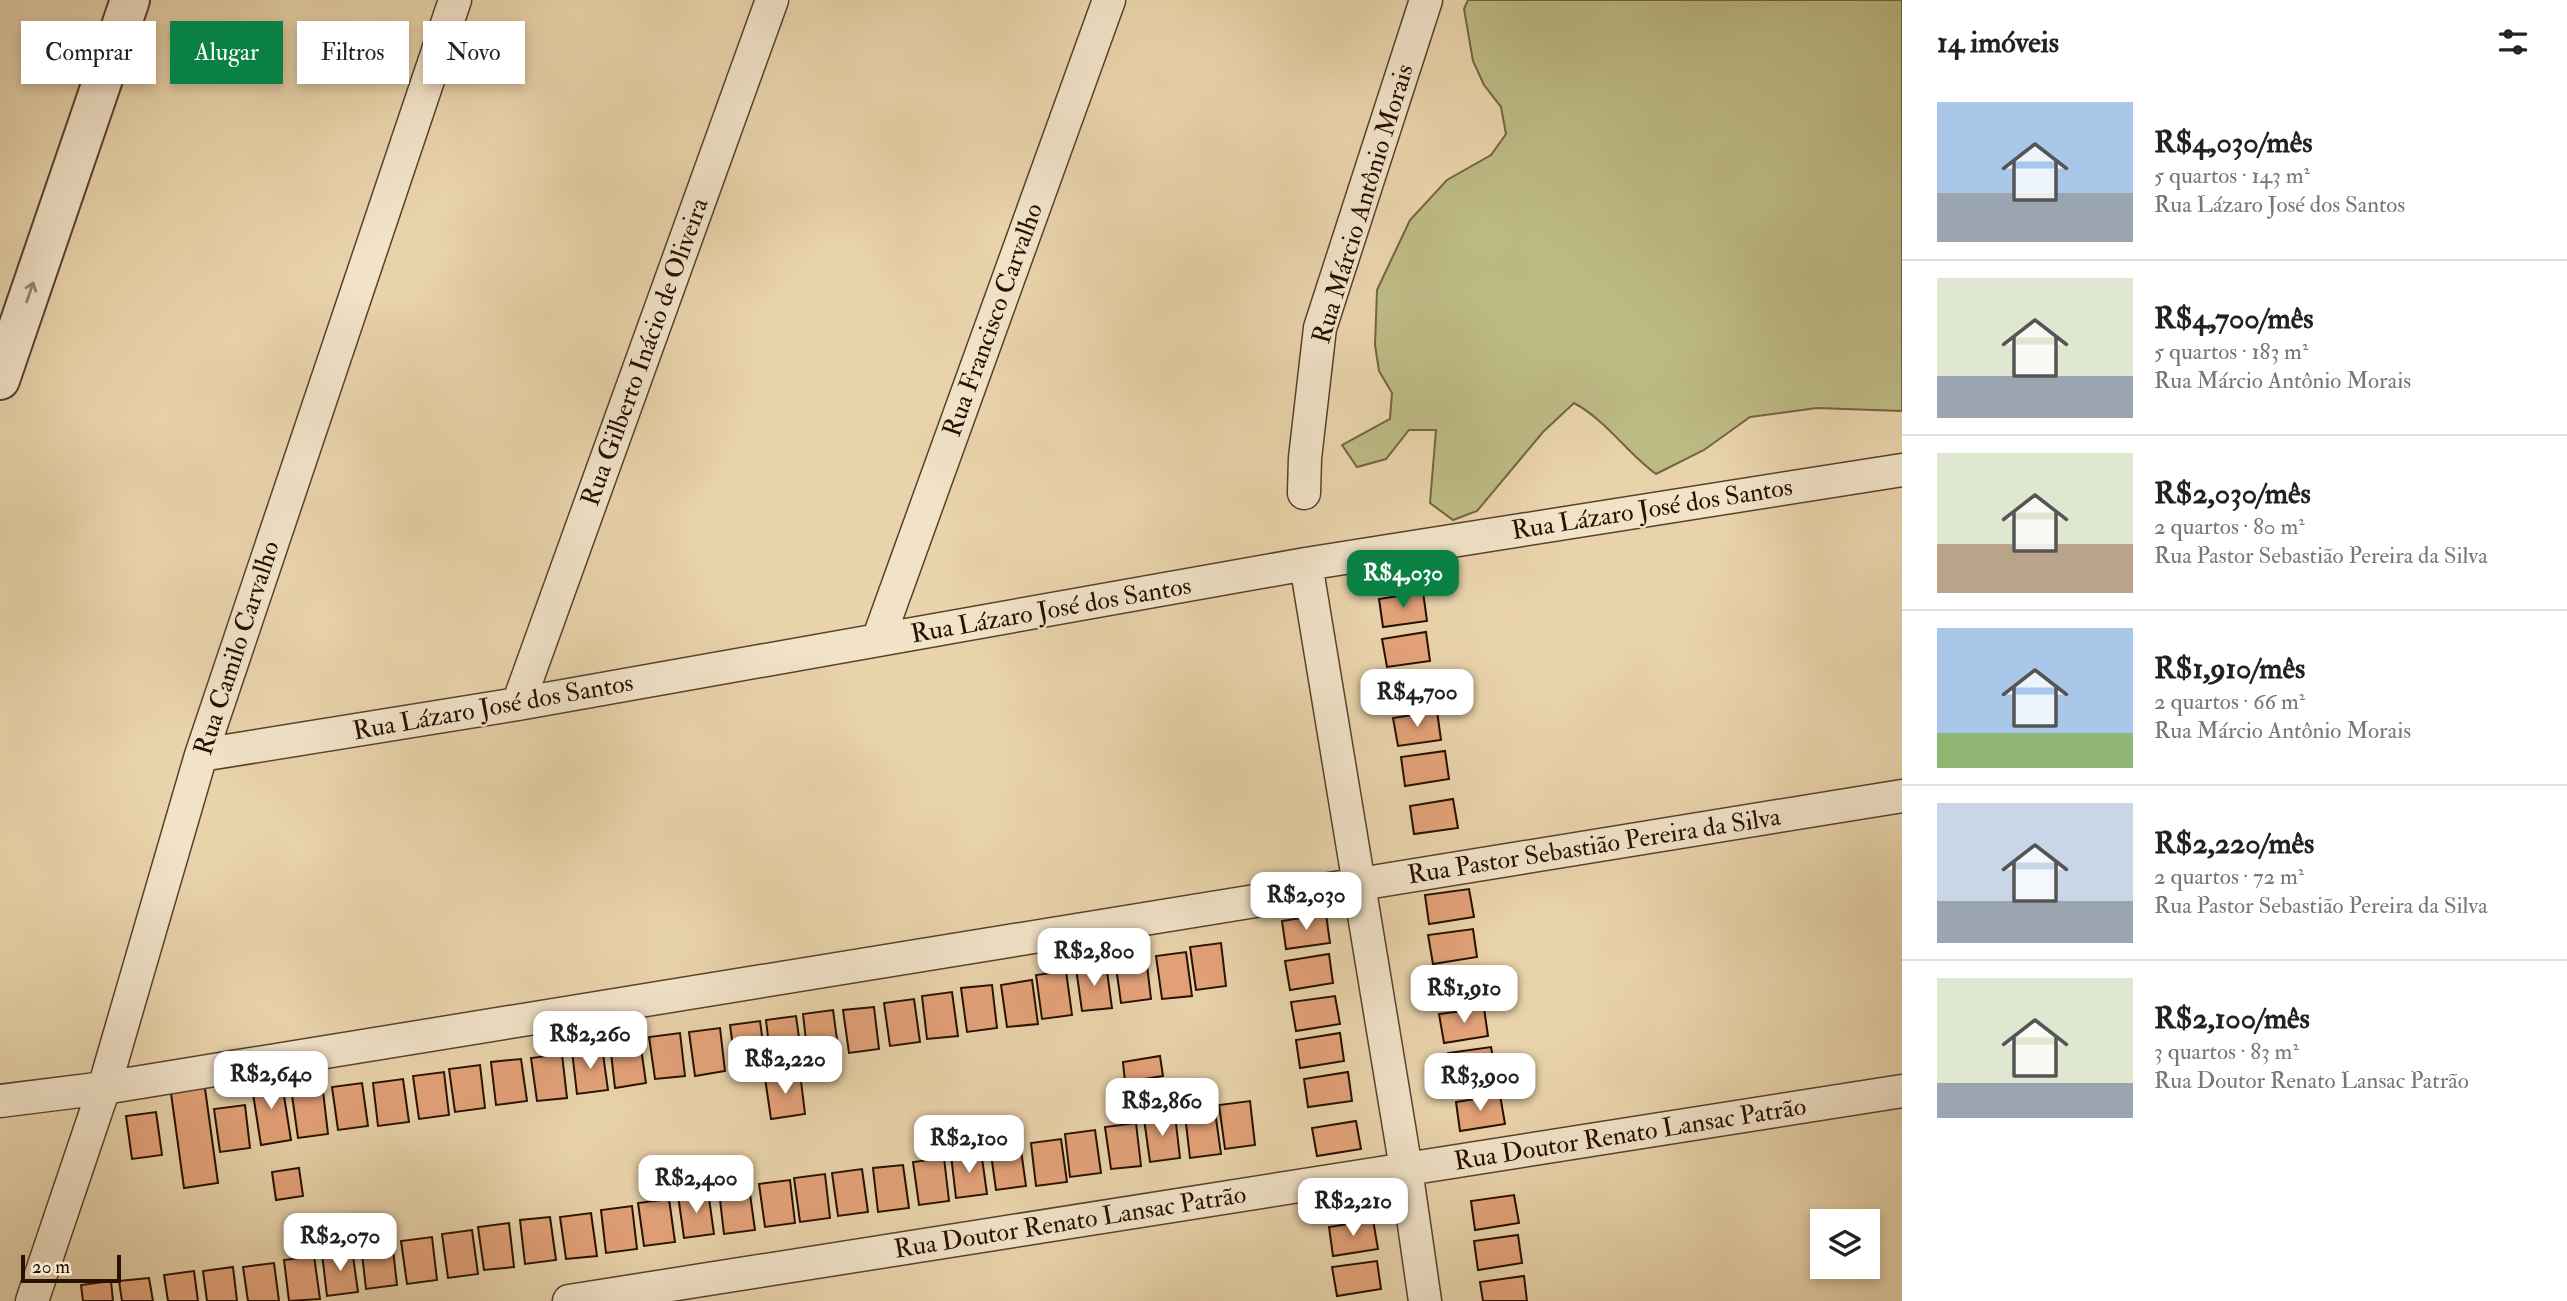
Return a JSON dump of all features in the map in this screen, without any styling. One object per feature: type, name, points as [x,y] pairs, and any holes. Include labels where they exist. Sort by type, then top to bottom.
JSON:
[{"type":"street","points":[[0,380],[130,0]]},
{"type":"street","name":"Rua Camilo Carvalho","points":[[32,1301],[104,1088],[201,755],[455,0]]},
{"type":"street","name":"Rua Gilberto Inácio de Oliveira","points":[[518,704],[772,0]]},
{"type":"street","name":"Rua Francisco Carvalho","points":[[878,640],[1109,0]]},
{"type":"street","name":"Rua Márcio Antônio Morais","points":[[1304,493],[1305,458],[1320,328],[1426,0]]},
{"type":"street","name":"Rua Lázaro José dos Santos","points":[[201,755],[518,704],[1306,564],[1902,470]]},
{"type":"street","points":[[1306,564],[1360,884],[1425,1301]]},
{"type":"street","name":"Rua Pastor Sebastião Pereira da Silva","points":[[0,1101],[104,1088],[1902,796]]},
{"type":"street","name":"Rua Doutor Renato Lansac Patrão","points":[[569,1301],[1902,1091]]},
{"type":"shaded area","points":[[1468,0],[1902,0],[1902,411],[1817,408],[1750,417],[1704,450],[1656,474],[1597,419],[1574,403],[1543,432],[1477,511],[1453,520],[1430,503],[1436,430],[1409,430],[1386,459],[1357,467],[1342,445],[1390,419],[1392,393],[1379,371],[1375,345],[1377,290],[1410,220],[1447,180],[1491,155],[1506,134],[1501,107],[1484,85],[1473,61],[1464,9]]},
{"type":"building","points":[[1423,592],[1427,621],[1383,627],[1379,599]]},
{"type":"building","points":[[1426,632],[1430,661],[1387,667],[1382,639]]},
{"type":"building","points":[[1433,674],[1437,702],[1393,709],[1388,681]]},
{"type":"building","points":[[1437,711],[1441,740],[1398,746],[1393,718]]},
{"type":"building","points":[[1445,751],[1449,779],[1405,786],[1401,757]]},
{"type":"building","points":[[1453,799],[1458,828],[1414,834],[1410,806]]},
{"type":"building","points":[[1469,889],[1474,917],[1429,924],[1425,895]]},
{"type":"building","points":[[1326,914],[1330,943],[1286,949],[1282,921]]},
{"type":"building","points":[[1473,929],[1477,957],[1433,964],[1428,935]]},
{"type":"building","points":[[1221,943],[1226,986],[1196,990],[1190,947]]},
{"type":"building","points":[[1186,952],[1192,996],[1162,999],[1156,956]]},
{"type":"building","points":[[1329,954],[1333,983],[1290,990],[1285,961]]},
{"type":"building","points":[[1146,957],[1151,999],[1121,1003],[1115,960]]},
{"type":"building","points":[[1106,964],[1112,1008],[1082,1011],[1076,968]]},
{"type":"building","points":[[1478,970],[1483,998],[1439,1005],[1435,976]]},
{"type":"building","points":[[1066,971],[1072,1015],[1042,1019],[1036,975]]},
{"type":"building","points":[[1032,980],[1038,1024],[1007,1027],[1001,985]]},
{"type":"building","points":[[992,985],[997,1028],[967,1032],[961,988]]},
{"type":"building","points":[[952,992],[958,1036],[927,1039],[922,996]]},
{"type":"building","points":[[1335,996],[1340,1024],[1296,1031],[1291,1002]]},
{"type":"building","points":[[914,999],[920,1042],[890,1046],[884,1003]]},
{"type":"building","points":[[874,1007],[879,1049],[849,1053],[843,1010]]},
{"type":"building","points":[[1484,1008],[1488,1036],[1444,1043],[1439,1014]]},
{"type":"building","points":[[833,1010],[839,1054],[808,1058],[803,1014]]},
{"type":"building","points":[[796,1016],[802,1059],[771,1063],[766,1020]]},
{"type":"building","points":[[760,1021],[766,1065],[736,1069],[730,1025]]},
{"type":"building","points":[[720,1028],[725,1071],[695,1076],[689,1032]]},
{"type":"building","points":[[680,1033],[685,1076],[655,1079],[649,1037]]},
{"type":"building","points":[[1340,1033],[1344,1061],[1300,1068],[1296,1040]]},
{"type":"building","points":[[640,1041],[646,1083],[615,1088],[610,1044]]},
{"type":"building","points":[[602,1047],[608,1090],[577,1094],[572,1051]]},
{"type":"building","points":[[1491,1047],[1496,1075],[1452,1082],[1448,1053]]},
{"type":"building","points":[[562,1054],[567,1098],[537,1101],[531,1058]]},
{"type":"building","points":[[1160,1056],[1163,1076],[1125,1082],[1123,1062]]},
{"type":"building","points":[[521,1059],[527,1101],[496,1105],[491,1062]]},
{"type":"building","points":[[480,1065],[485,1108],[455,1112],[449,1069]]},
{"type":"building","points":[[444,1072],[449,1115],[419,1119],[413,1076]]},
{"type":"building","points":[[1348,1072],[1352,1101],[1308,1107],[1304,1079]]},
{"type":"building","points":[[800,1073],[805,1114],[771,1119],[765,1078]]},
{"type":"building","points":[[281,1077],[291,1140],[261,1145],[251,1081]]},
{"type":"building","points":[[403,1079],[409,1122],[378,1126],[373,1083]]},
{"type":"building","points":[[204,1081],[218,1183],[184,1188],[170,1086]]},
{"type":"building","points":[[362,1083],[368,1126],[338,1130],[332,1087]]},
{"type":"building","points":[[323,1091],[328,1134],[298,1138],[292,1095]]},
{"type":"building","points":[[1500,1095],[1505,1124],[1460,1131],[1456,1102]]},
{"type":"building","points":[[1250,1101],[1255,1145],[1225,1149],[1219,1105]]},
{"type":"building","points":[[245,1105],[250,1148],[220,1152],[214,1109]]},
{"type":"building","points":[[1215,1111],[1221,1154],[1190,1158],[1185,1115]]},
{"type":"building","points":[[156,1112],[162,1155],[132,1159],[126,1116]]},
{"type":"building","points":[[1175,1115],[1180,1158],[1150,1162],[1144,1119]]},
{"type":"building","points":[[1356,1121],[1361,1149],[1317,1156],[1312,1128]]},
{"type":"building","points":[[1136,1123],[1141,1166],[1111,1169],[1105,1127]]},
{"type":"building","points":[[1095,1130],[1101,1173],[1070,1177],[1065,1134]]},
{"type":"building","points":[[1061,1139],[1067,1182],[1036,1186],[1031,1143]]},
{"type":"building","points":[[1020,1143],[1026,1186],[996,1190],[990,1147]]},
{"type":"building","points":[[981,1151],[987,1194],[956,1198],[951,1155]]},
{"type":"building","points":[[944,1158],[949,1201],[919,1205],[913,1162]]},
{"type":"building","points":[[903,1165],[909,1208],[878,1212],[873,1168]]},
{"type":"building","points":[[299,1168],[303,1196],[276,1200],[272,1172]]},
{"type":"building","points":[[862,1169],[868,1212],[838,1216],[832,1173]]},
{"type":"building","points":[[825,1174],[830,1218],[800,1222],[794,1178]]},
{"type":"building","points":[[790,1180],[795,1223],[765,1227],[759,1184]]},
{"type":"building","points":[[749,1187],[755,1230],[724,1234],[719,1191]]},
{"type":"building","points":[[708,1191],[714,1234],[684,1238],[678,1195]]},
{"type":"building","points":[[1514,1195],[1519,1223],[1475,1230],[1471,1201]]},
{"type":"building","points":[[669,1199],[675,1242],[644,1246],[638,1203]]},
{"type":"building","points":[[632,1206],[637,1249],[606,1253],[601,1210]]},
{"type":"building","points":[[591,1213],[597,1256],[566,1259],[560,1217]]},
{"type":"building","points":[[550,1217],[556,1260],[525,1264],[520,1220]]},
{"type":"building","points":[[1373,1220],[1378,1249],[1333,1256],[1329,1227]]},
{"type":"building","points":[[509,1223],[514,1267],[484,1270],[478,1227]]},
{"type":"building","points":[[472,1230],[478,1274],[448,1278],[442,1234]]},
{"type":"building","points":[[1518,1235],[1522,1263],[1478,1270],[1474,1241]]},
{"type":"building","points":[[432,1237],[437,1280],[407,1284],[401,1241]]},
{"type":"building","points":[[392,1241],[397,1285],[366,1289],[361,1245]]},
{"type":"building","points":[[352,1249],[358,1292],[327,1296],[322,1253]]},
{"type":"building","points":[[314,1256],[320,1299],[289,1301],[284,1260]]},
{"type":"building","points":[[1377,1261],[1381,1289],[1337,1296],[1332,1267]]},
{"type":"building","points":[[274,1263],[279,1301],[248,1301],[243,1267]]},
{"type":"building","points":[[233,1267],[237,1301],[207,1301],[203,1271]]},
{"type":"building","points":[[194,1271],[198,1301],[168,1301],[164,1275]]},
{"type":"building","points":[[1524,1276],[1527,1301],[1483,1301],[1480,1282]]},
{"type":"building","points":[[149,1278],[153,1301],[122,1301],[119,1281]]},
{"type":"building","points":[[111,1281],[113,1301],[83,1301],[81,1285]]}]
